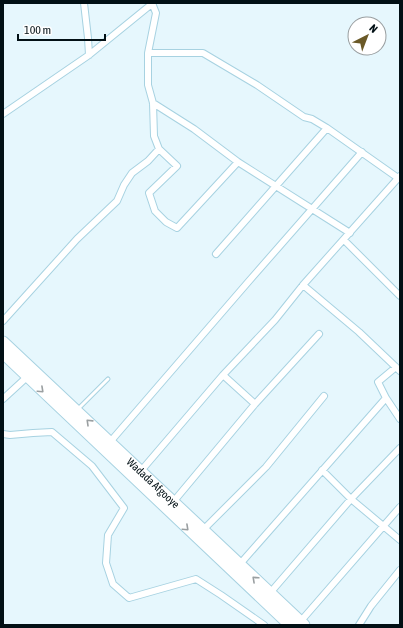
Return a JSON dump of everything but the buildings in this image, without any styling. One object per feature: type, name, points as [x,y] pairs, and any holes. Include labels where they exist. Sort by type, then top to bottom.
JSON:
[{"type":"highway","name":"Wadada Afgooye","points":[[3,342],[140,472],[204,529],[270,593],[298,624]]},
{"type":"highway","name":"Wadada Afgooye","points":[[3,353],[27,377],[298,624]]},
{"type":"street","points":[[84,3],[88,38],[88,55]]},
{"type":"street","points":[[3,114],[88,55],[153,3],[156,13],[148,53],[148,85],[153,103],[154,136],[159,149],[177,166],[149,193],[155,211],[166,222],[177,228],[238,162]]},
{"type":"street","points":[[140,472],[223,375],[274,320],[303,285],[399,177],[327,128],[312,119],[304,117],[258,85],[203,53],[148,53]]},
{"type":"street","points":[[153,103],[194,129],[238,162],[350,233]]},
{"type":"street","points":[[216,254],[275,185],[327,128]]},
{"type":"street","points":[[3,321],[77,239],[117,200],[132,173],[148,161],[159,149]]},
{"type":"street","points":[[110,442],[362,152]]},
{"type":"street","points":[[344,240],[400,296]]},
{"type":"street","points":[[303,285],[359,332],[398,369],[378,382],[386,398],[400,419]]},
{"type":"street","points":[[174,501],[255,404],[319,334]]},
{"type":"street","points":[[223,375],[255,404]]},
{"type":"street","points":[[3,399],[27,377]]},
{"type":"street","points":[[204,529],[266,467],[324,396]]},
{"type":"street","points":[[240,564],[386,398]]},
{"type":"street","points":[[3,434],[10,435],[52,432],[97,472],[124,508],[108,535],[106,563],[113,584],[129,598],[196,579],[264,625]]},
{"type":"street","points":[[270,593],[351,499],[400,448]]},
{"type":"street","points":[[322,470],[351,499],[384,525],[400,540]]},
{"type":"street","points":[[298,624],[400,507]]},
{"type":"street","points":[[358,625],[400,570]]},
{"type":"lane","points":[[77,411],[108,379]]}]
